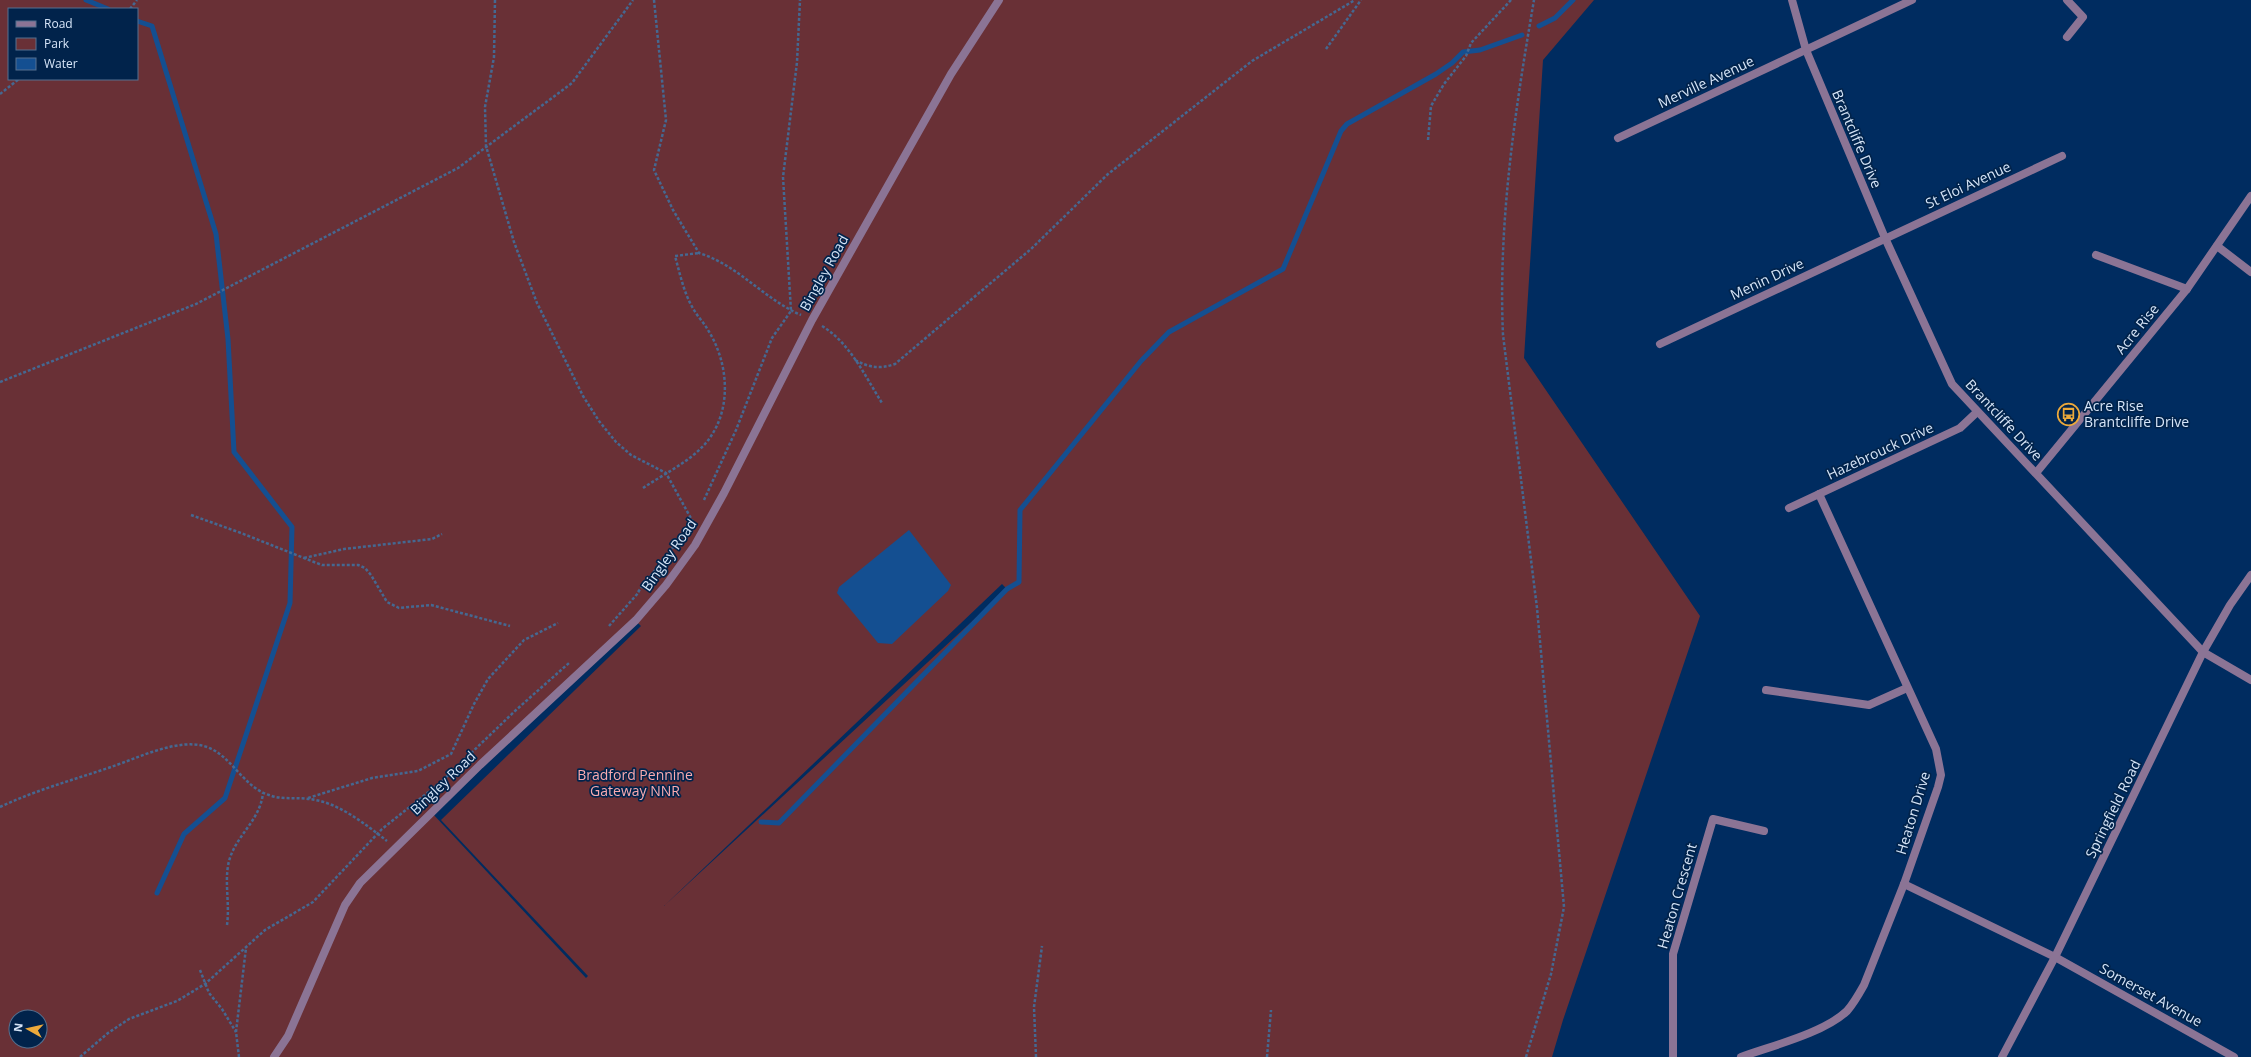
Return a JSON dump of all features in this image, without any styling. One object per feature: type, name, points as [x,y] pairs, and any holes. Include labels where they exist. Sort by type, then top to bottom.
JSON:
[{"type":"street","name":"Bingley Road","points":[[274,1057],[288,1036],[345,905],[360,883],[480,765],[636,620],[666,584],[695,545],[724,493],[812,320],[943,88],[999,0]]},
{"type":"street","name":"Brantcliffe Drive","points":[[1792,0],[1806,50],[1885,238],[1952,384],[2203,652],[2251,680]]},
{"type":"street","name":"Merville Avenue","points":[[1618,138],[1912,0]]},
{"type":"street","points":[[2067,0],[2083,17],[2067,37]]},
{"type":"street","name":"St Eloi Avenue","points":[[1885,238],[2062,156]]},
{"type":"street","name":"Acre Rise","points":[[2036,473],[2187,289],[2251,196]]},
{"type":"street","name":"Menin Drive","points":[[1660,344],[1885,238]]},
{"type":"street","points":[[2217,246],[2251,272]]},
{"type":"street","points":[[2096,255],[2187,289]]},
{"type":"street","name":"Hazebrouck Drive","points":[[1789,508],[1960,428],[1977,412]]},
{"type":"street","name":"Heaton Drive","points":[[1741,1057],[1820,1028],[1847,1010],[1864,985],[1904,884],[1941,775],[1936,749],[1819,494]]},
{"type":"street","name":"Springfield Road","points":[[2002,1057],[2055,957],[2203,652],[2230,605],[2251,575]]},
{"type":"street","points":[[1766,690],[1869,705],[1907,688]]},
{"type":"street","name":"Heaton Crescent","points":[[1673,1057],[1673,954],[1714,818],[1764,831]]},
{"type":"street","name":"Somerset Avenue","points":[[1904,884],[2055,957],[2234,1057]]},
{"type":"path","points":[[131,8],[137,0]]},
{"type":"path","points":[[495,0],[494,56],[485,107],[486,146],[514,242],[535,296],[584,396],[599,421],[616,442],[631,455],[666,473],[693,522]]},
{"type":"path","points":[[0,382],[196,304],[458,168],[572,83],[633,0]]},
{"type":"path","points":[[654,0],[666,120],[654,170],[673,210],[699,253]]},
{"type":"path","points":[[703,502],[733,437],[772,338],[791,311],[783,176],[797,62],[800,0]]},
{"type":"path","points":[[855,360],[875,368],[884,368],[895,364],[1031,249],[1108,174],[1252,61],[1355,0]]},
{"type":"path","points":[[1326,49],[1361,0]]},
{"type":"path","points":[[1428,140],[1431,106],[1444,84],[1466,56],[1471,43],[1511,0]]},
{"type":"path","points":[[1526,1057],[1551,974],[1564,907],[1537,608],[1503,335],[1502,300],[1512,138],[1534,0]]},
{"type":"path","points":[[0,94],[18,80]]},
{"type":"path","points":[[643,488],[691,456],[706,443],[720,414],[725,394],[725,378],[721,358],[708,330],[694,310],[675,256],[699,253],[715,258],[735,270],[791,311],[812,320],[832,332],[855,360],[882,403]]},
{"type":"path","points":[[191,515],[241,532],[322,565],[358,565],[365,568],[371,575],[386,602],[392,605],[412,608],[431,605],[510,626]]},
{"type":"path","points":[[607,628],[639,592],[697,515]]},
{"type":"path","points":[[304,558],[344,549],[432,539],[442,534]]},
{"type":"path","points":[[633,605],[639,592]]},
{"type":"path","points":[[307,798],[372,778],[418,771],[451,754],[474,704],[488,679],[524,640],[558,622]]},
{"type":"path","points":[[80,1057],[108,1033],[129,1019],[177,1000],[205,984],[265,930],[313,902],[377,834],[441,782],[516,710],[573,660]]},
{"type":"path","points":[[0,807],[48,786],[112,767],[152,752],[190,745],[209,748],[217,753],[242,778],[263,793],[279,798],[307,798],[329,804],[377,834],[395,848]]},
{"type":"path","points":[[227,925],[229,910],[229,861],[239,839],[261,809],[263,793]]},
{"type":"path","points":[[1036,1057],[1034,1007],[1042,946]]},
{"type":"path","points":[[239,1057],[236,1032],[246,948]]},
{"type":"path","points":[[200,970],[214,1002],[222,1009],[236,1032]]},
{"type":"path","points":[[1267,1057],[1271,1010]]},
{"type":"green space","name":"Bradford Pennine Gateway NNR","points":[[0,0],[1594,0],[1543,60],[1524,358],[1700,616],[1563,1020],[1552,1057],[0,1057]],"holes":[[[1002,584],[1007,589],[664,906]],[[636,621],[641,626],[441,820],[588,976],[586,978],[432,813]]]},
{"type":"water","points":[[909,530],[951,585],[948,591],[892,644],[878,643],[837,593],[839,587]]},
{"type":"waterway","points":[[86,0],[106,8]]},
{"type":"waterway","points":[[1539,26],[1555,18],[1573,0]]},
{"type":"waterway","points":[[138,21],[152,26],[216,234],[228,339],[234,452],[292,527],[290,603],[225,798],[184,834],[157,893]]},
{"type":"waterway","points":[[761,822],[779,823],[1007,589],[1019,582],[1020,510],[1141,361],[1169,332],[1283,269],[1341,131],[1347,124],[1436,74],[1452,63],[1463,52],[1480,50],[1522,35]]},
{"type":"place","name":"Acre Rise Brantcliffe Drive","points":[[2069,414]]}]
